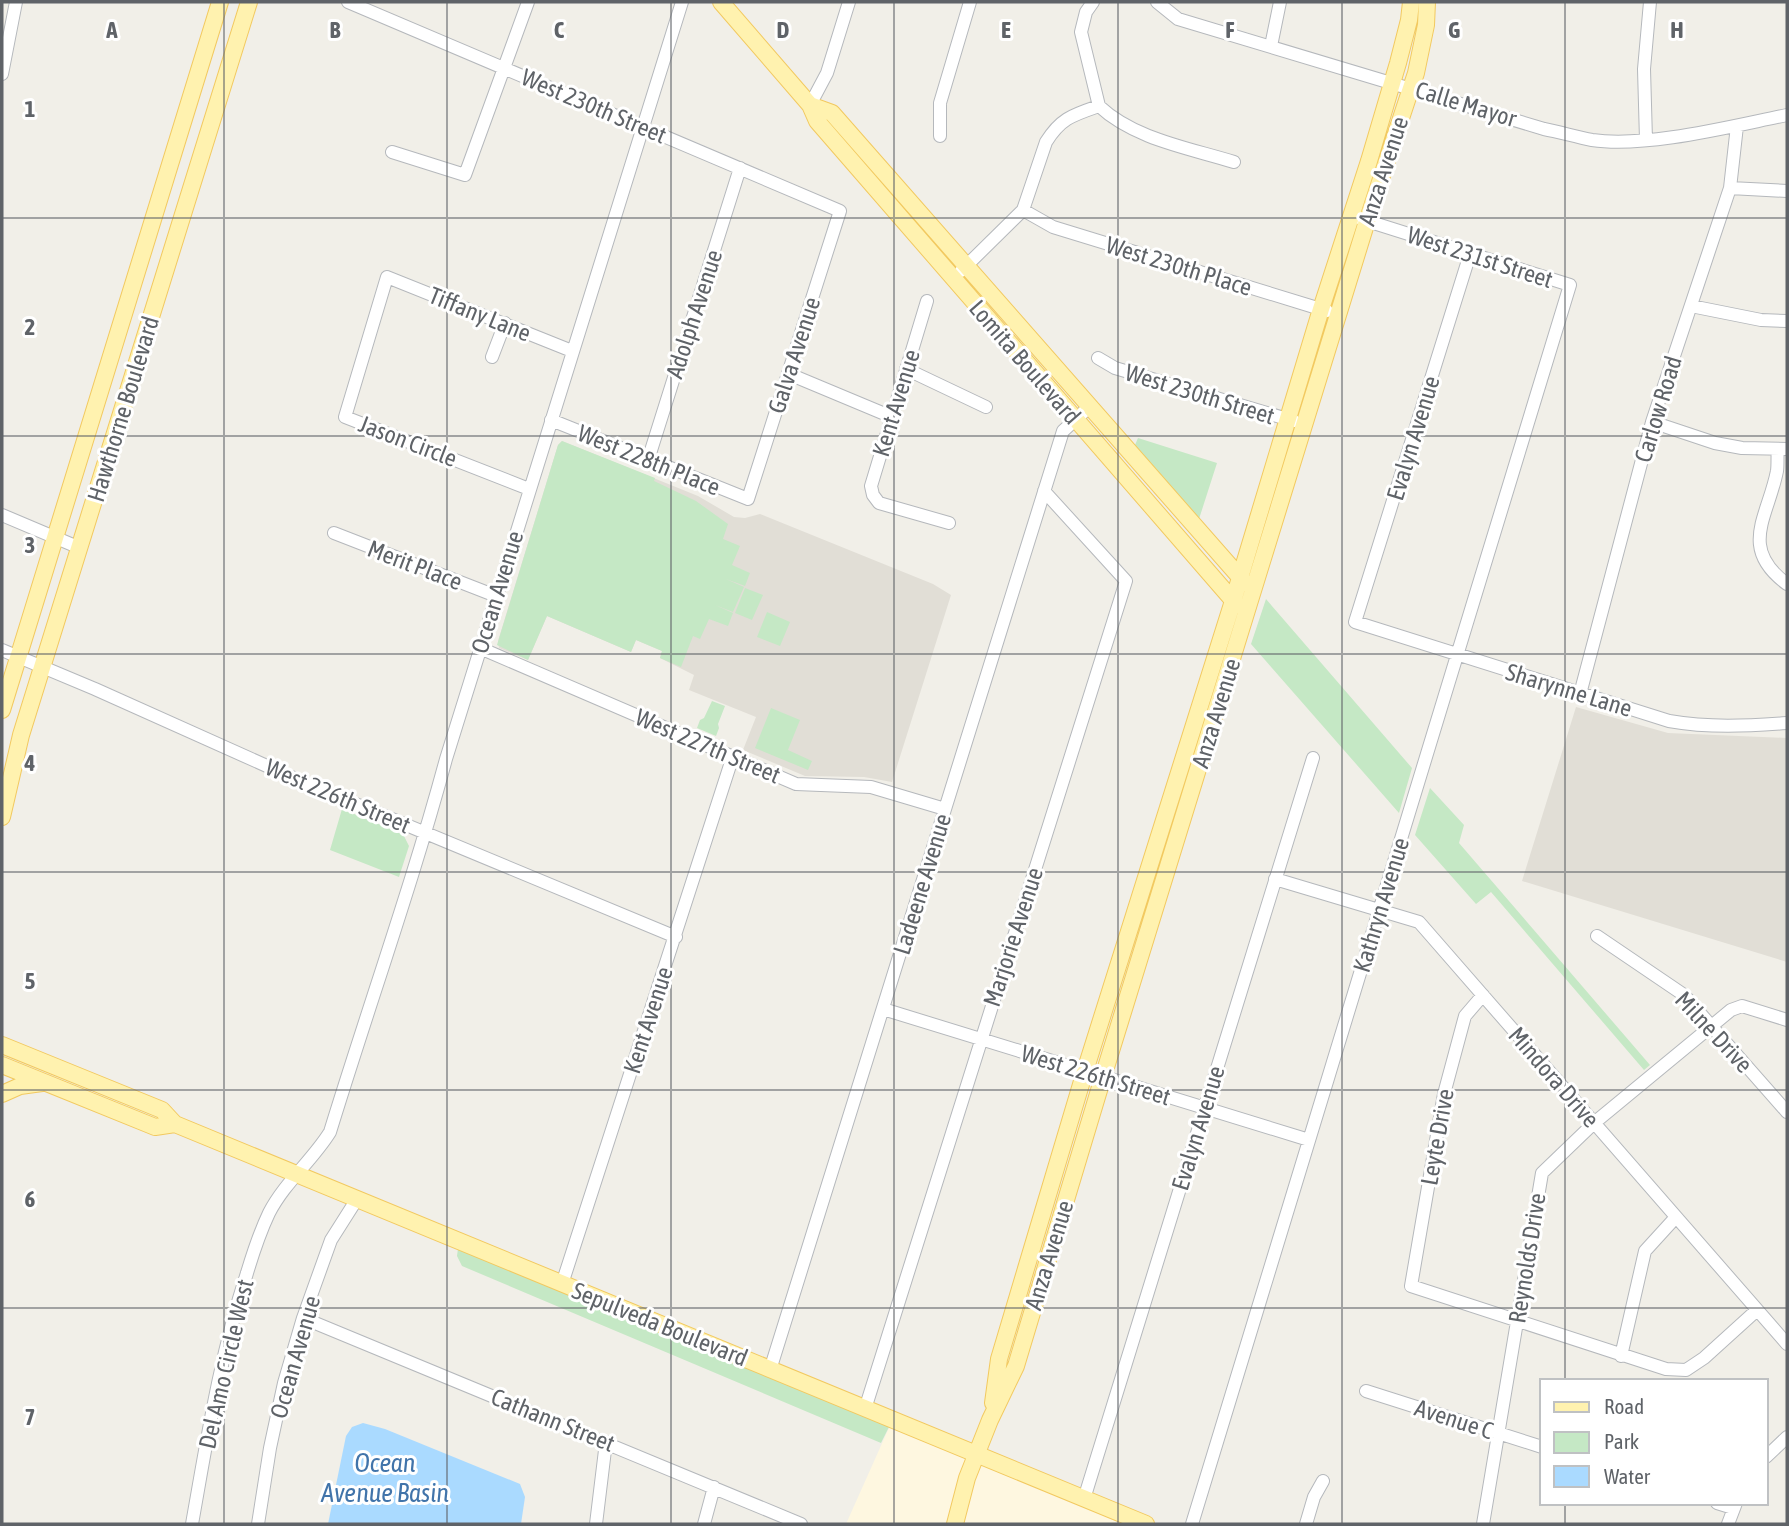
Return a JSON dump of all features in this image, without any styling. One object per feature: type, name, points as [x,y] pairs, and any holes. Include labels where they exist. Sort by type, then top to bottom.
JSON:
[{"type":"main road","name":"Hawthorne Boulevard","points":[[2,710],[220,2]]},
{"type":"main road","name":"Hawthorne Boulevard","points":[[2,817],[6,776],[80,548],[249,2]]},
{"type":"main road","name":"Lomita Boulevard","points":[[721,2],[810,105],[817,121],[1245,615]]},
{"type":"main road","name":"Anza Avenue","points":[[990,1420],[999,1359],[1085,1071],[1240,577],[1338,314],[1359,218],[1409,20],[1411,2]]},
{"type":"main road","name":"Anza Avenue","points":[[955,1524],[967,1478],[990,1420],[1016,1366],[1253,592],[1321,309],[1411,87],[1426,25],[1427,2]]},
{"type":"main road","name":"Lomita Boulevard","points":[[810,105],[832,113],[1253,592]]},
{"type":"main road","name":"Sepulveda Boulevard","points":[[2,1045],[162,1110],[175,1124],[1146,1524]]},
{"type":"main road","name":"Sepulveda Boulevard","points":[[2,1065],[155,1127],[175,1124]]},
{"type":"main road","points":[[2,1094],[20,1086],[45,1083]]},
{"type":"street","points":[[2,74],[16,2]]},
{"type":"street","name":"West 230th Street","points":[[348,2],[840,211]]},
{"type":"street","points":[[392,152],[465,175],[528,2]]},
{"type":"street","name":"Ocean Avenue","points":[[296,1174],[330,1132],[426,832],[529,489],[682,2]]},
{"type":"street","points":[[810,105],[827,74],[849,2]]},
{"type":"street","points":[[940,136],[940,103],[970,2]]},
{"type":"street","points":[[1093,2],[1086,12],[1081,32],[1099,106],[1135,131],[1234,162]]},
{"type":"street","name":"Calle Mayor","points":[[1157,2],[1178,19],[1545,129],[1594,140],[1646,140],[1787,115]]},
{"type":"street","points":[[1271,46],[1280,2]]},
{"type":"street","points":[[1646,140],[1644,69],[1647,2]]},
{"type":"street","points":[[954,279],[1023,209],[1046,142],[1052,133],[1069,116],[1099,106]]},
{"type":"street","name":"Carlow Road","points":[[1580,694],[1652,422],[1730,188],[1737,125]]},
{"type":"street","name":"Adolph Avenue","points":[[648,460],[740,168]]},
{"type":"street","points":[[1730,188],[1787,191]]},
{"type":"street","name":"West 230th Place","points":[[1023,209],[1053,227],[1338,314]]},
{"type":"street","name":"Galva Avenue","points":[[748,499],[840,211]]},
{"type":"street","name":"West 231st Street","points":[[1359,218],[1570,285]]},
{"type":"street","name":"Evalyn Avenue","points":[[1355,622],[1471,254]]},
{"type":"street","name":"Tiffany Lane","points":[[387,277],[572,351]]},
{"type":"street","name":"Jason Circle","points":[[387,277],[345,416],[529,489]]},
{"type":"street","name":"Kathryn Avenue","points":[[1192,1524],[1570,285]]},
{"type":"street","name":"Kent Avenue","points":[[927,301],[871,486],[879,503],[949,523]]},
{"type":"street","points":[[1691,306],[1761,320],[1787,321]]},
{"type":"street","points":[[492,357],[505,323]]},
{"type":"street","name":"West 230th Street","points":[[1098,358],[1115,368],[1296,422]]},
{"type":"street","points":[[906,369],[986,407]]},
{"type":"street","points":[[789,374],[892,417]]},
{"type":"street","name":"Ladeene Avenue","points":[[770,1370],[1063,431],[1089,407]]},
{"type":"street","name":"West 228th Place","points":[[551,420],[748,499]]},
{"type":"street","points":[[1652,422],[1715,443],[1742,448],[1782,449],[1758,531],[1761,554],[1774,574],[1787,584]]},
{"type":"street","name":"Marjorie Avenue","points":[[865,1409],[1126,581],[1044,491]]},
{"type":"street","points":[[2,515],[80,548]]},
{"type":"street","name":"Merit Place","points":[[334,533],[496,596]]},
{"type":"street","name":"Sharynne Lane","points":[[1355,622],[1669,721],[1730,728],[1787,723]]},
{"type":"street","name":"West 227th Street","points":[[480,648],[796,784],[872,787],[945,809]]},
{"type":"street","name":"West 226th Street","points":[[2,650],[276,770],[676,937]]},
{"type":"street","name":"Kent Avenue","points":[[562,1284],[733,756]]},
{"type":"street","name":"Evalyn Avenue","points":[[1084,1499],[1313,758]]},
{"type":"street","name":"Mindora Drive","points":[[1275,879],[1419,922],[1787,1344]]},
{"type":"street","name":"Milne Drive","points":[[1597,936],[1684,995],[1787,1112]]},
{"type":"street","name":"Leyte Drive","points":[[1483,995],[1465,1016],[1444,1094],[1411,1286],[1517,1321]]},
{"type":"street","name":"Reynolds Drive","points":[[1486,1523],[1498,1433],[1542,1173],[1594,1123],[1731,1010],[1742,1006],[1787,1020]]},
{"type":"street","name":"West 226th Street","points":[[883,1009],[1309,1140]]},
{"type":"street","name":"Del Amo Circle West","points":[[192,1524],[232,1318],[268,1214],[296,1174]]},
{"type":"street","name":"Ocean Avenue","points":[[258,1524],[284,1383],[303,1318],[331,1240],[357,1199]]},
{"type":"street","points":[[1621,1356],[1645,1251],[1676,1217]]},
{"type":"street","points":[[1517,1321],[1666,1370],[1686,1370],[1704,1358],[1757,1310]]},
{"type":"street","name":"Cathann Street","points":[[303,1318],[606,1441],[801,1524]]},
{"type":"street","name":"Avenue C","points":[[1366,1391],[1540,1446]]},
{"type":"street","points":[[1768,1455],[1787,1437]]},
{"type":"street","points":[[596,1524],[606,1441]]},
{"type":"street","points":[[1306,1524],[1314,1497],[1323,1481]]},
{"type":"street","points":[[704,1524],[714,1487]]},
{"type":"street","points":[[1728,1524],[1734,1506]]},
{"type":"shaded area","points":[[562,441],[698,496],[734,517],[745,518],[760,514],[933,584],[951,595],[892,782],[864,777],[805,776],[743,750],[756,717],[689,690],[694,675],[660,658],[662,651],[636,640],[631,652],[547,616],[528,660],[499,648],[498,641],[558,445]]},
{"type":"shaded area","points":[[1576,707],[1668,733],[1787,738],[1787,962],[1522,881]]},
{"type":"shaded area","points":[[892,1421],[1119,1514],[1115,1524],[846,1524]]},
{"type":"green space","points":[[1138,438],[1217,463],[1199,519],[1135,445]]},
{"type":"green space","points":[[562,441],[655,478],[654,481],[696,501],[728,524],[723,539],[740,546],[732,565],[750,573],[745,586],[726,579],[744,587],[733,612],[715,605],[733,613],[728,626],[709,619],[700,639],[693,636],[681,667],[660,658],[662,651],[636,640],[631,652],[547,616],[528,660],[497,645],[558,445]]},
{"type":"green space","points":[[745,588],[763,595],[752,620],[735,613]]},
{"type":"green space","points":[[1266,599],[1412,768],[1399,813],[1251,644]]},
{"type":"green space","points":[[767,612],[790,622],[780,646],[757,637]]},
{"type":"green space","points":[[712,701],[725,706],[716,736],[697,728]]},
{"type":"green space","points":[[771,708],[800,720],[788,750],[812,761],[808,770],[755,748]]},
{"type":"green space","points":[[1430,788],[1464,825],[1459,843],[1650,1065],[1644,1070],[1491,892],[1476,904],[1415,835]]},
{"type":"green space","points":[[342,809],[403,834],[409,846],[399,877],[330,850]]},
{"type":"green space","points":[[459,1241],[892,1421],[881,1443],[462,1266],[457,1256]]},
{"type":"water","name":"Ocean Avenue Basin","points":[[363,1423],[385,1429],[520,1484],[525,1497],[521,1524],[328,1524],[346,1436],[352,1427]]}]
